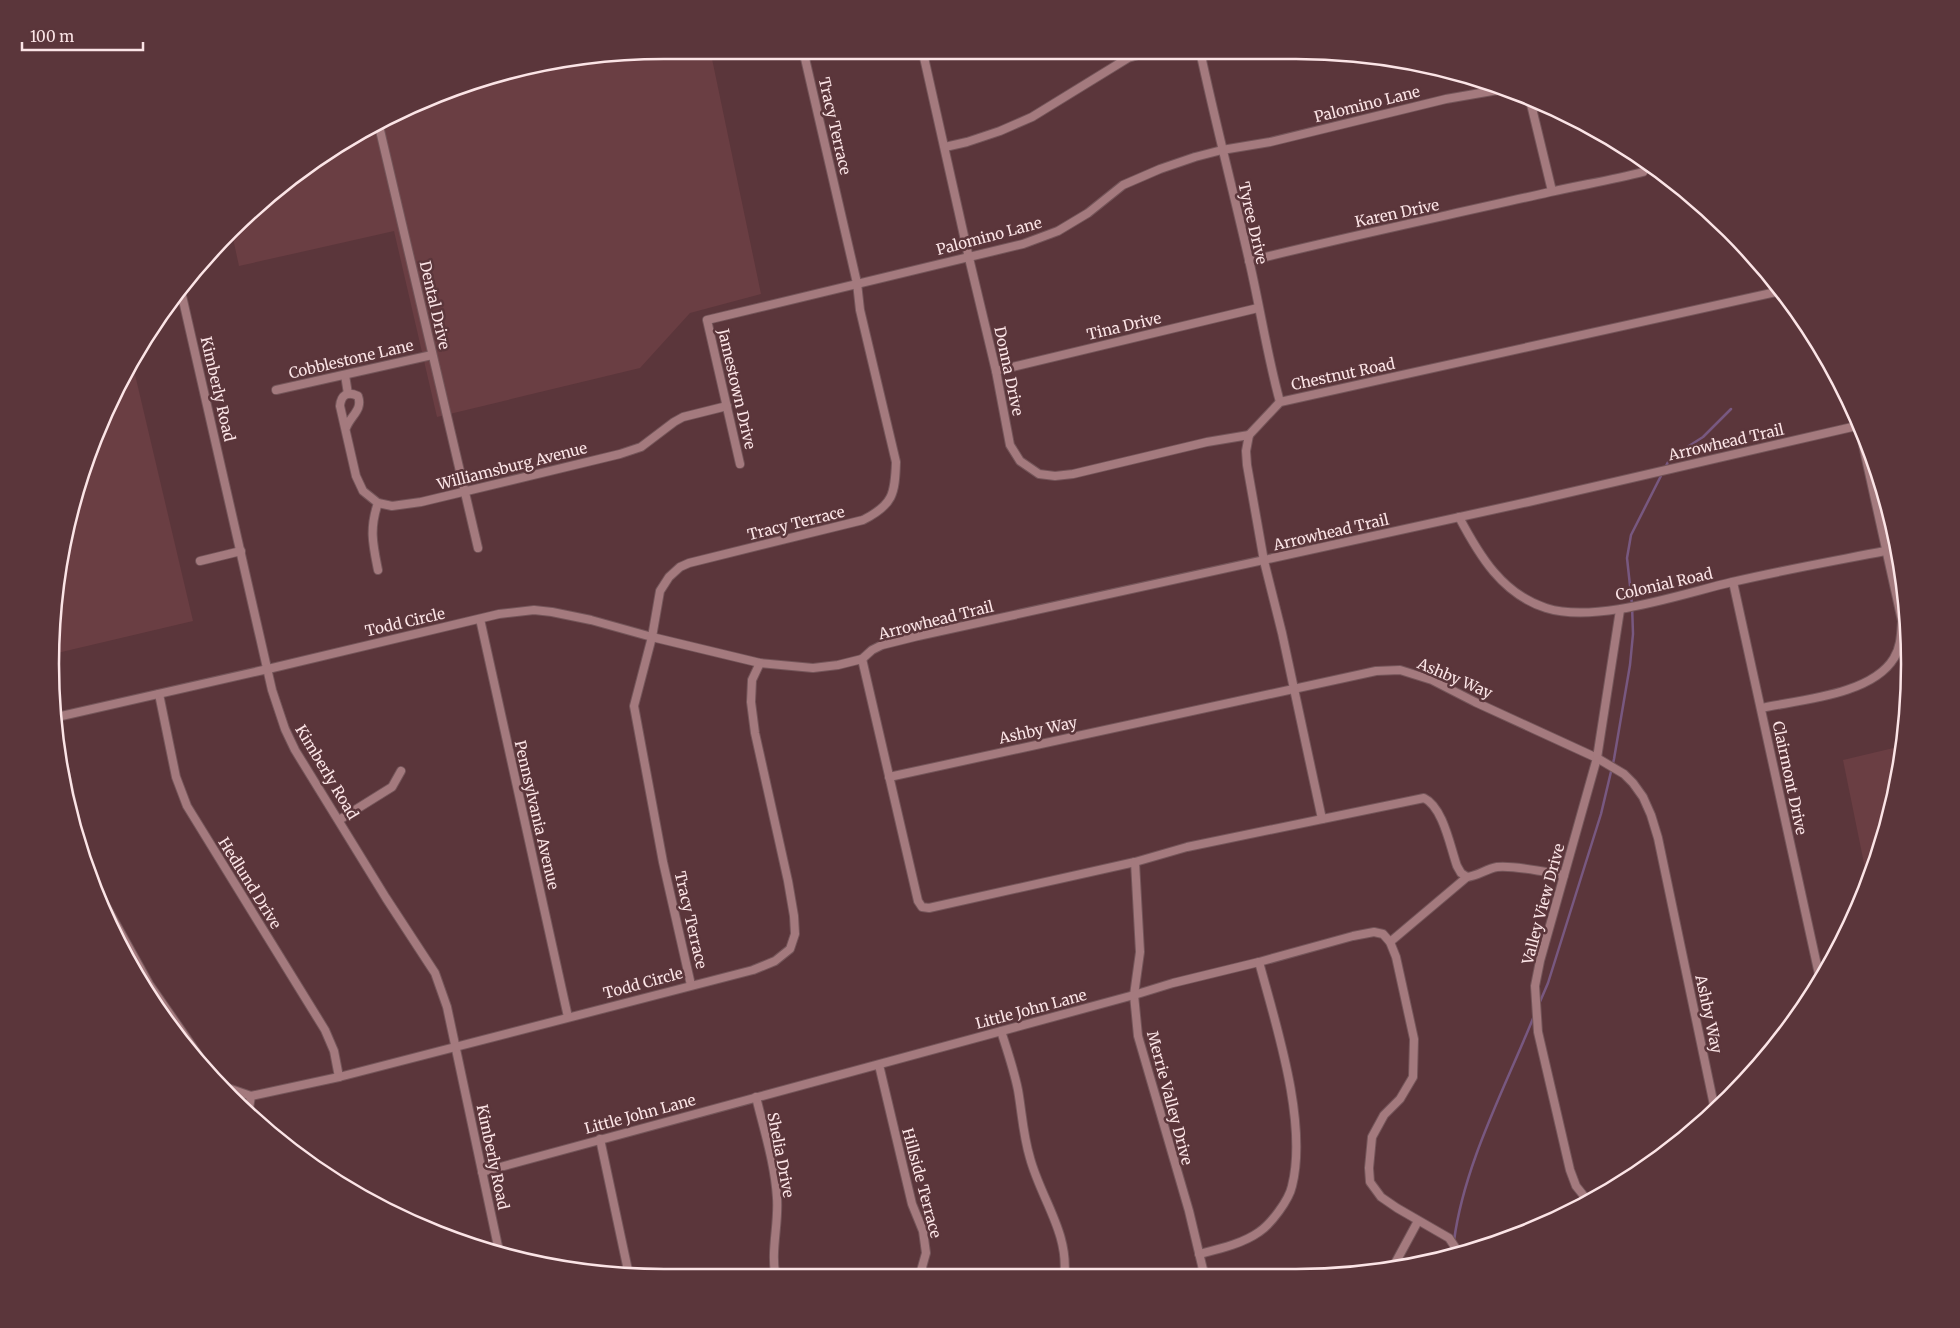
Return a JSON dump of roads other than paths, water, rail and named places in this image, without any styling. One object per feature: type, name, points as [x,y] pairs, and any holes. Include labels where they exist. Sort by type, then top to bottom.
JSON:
[{"type":"street","name":"Tracy Terrace","points":[[692,984],[663,862],[634,706],[652,637],[660,591],[669,576],[680,567],[863,520],[876,514],[890,501],[895,484],[896,462],[860,310],[857,283],[805,59]]},
{"type":"street","name":"Donna Drive","points":[[924,59],[996,371],[1010,445],[1020,461],[1039,474],[1056,476],[1073,474],[1207,442],[1249,435]]},
{"type":"street","points":[[945,147],[1000,131],[1032,117],[1126,59]]},
{"type":"street","name":"Tyree Drive","points":[[1202,59],[1280,402]]},
{"type":"street","name":"Palomino Lane","points":[[707,320],[1023,244],[1058,230],[1088,213],[1123,185],[1168,166],[1222,150],[1270,142],[1437,101],[1491,91]]},
{"type":"street","points":[[1532,107],[1552,192]]},
{"type":"street","name":"Dental Drive","points":[[380,130],[478,548]]},
{"type":"street","name":"Karen Drive","points":[[1249,261],[1643,172]]},
{"type":"street","name":"Chestnut Road","points":[[1249,435],[1280,402],[1773,293]]},
{"type":"street","name":"Kimberly Road","points":[[183,298],[272,690],[285,729],[318,789],[435,973],[447,1007],[454,1048],[498,1246]]},
{"type":"street","name":"Tina Drive","points":[[996,371],[1258,308]]},
{"type":"street","name":"Jamestown Drive","points":[[707,320],[740,464]]},
{"type":"street","name":"Cobblestone Lane","points":[[276,390],[432,355]]},
{"type":"street","points":[[345,375],[348,394]]},
{"type":"street","points":[[346,428],[349,420],[359,409],[360,402],[358,396],[348,394],[340,399],[340,406],[356,476],[363,491],[378,504],[372,527],[378,570]]},
{"type":"street","name":"Williamsburg Avenue","points":[[378,504],[392,506],[408,504],[620,454],[641,447],[683,417],[727,406]]},
{"type":"street","name":"Arrowhead Trail","points":[[862,659],[872,650],[918,636],[1459,517],[1852,425]]},
{"type":"street","points":[[1249,435],[1246,451],[1247,465],[1264,561],[1294,688],[1322,820]]},
{"type":"street","points":[[1868,467],[1898,603]]},
{"type":"street","name":"Colonial Road","points":[[1459,517],[1485,562],[1497,577],[1530,601],[1545,608],[1563,612],[1620,610],[1733,582],[1886,551]]},
{"type":"street","points":[[200,561],[241,551]]},
{"type":"street","name":"Clairmont Drive","points":[[1733,582],[1818,970]]},
{"type":"street","name":"Todd Circle","points":[[61,716],[268,670],[480,619],[534,610],[591,620],[760,663],[813,668],[838,665],[862,659]]},
{"type":"street","name":"Valley View Drive","points":[[1584,1196],[1576,1186],[1570,1170],[1545,1069],[1535,1010],[1535,986],[1597,758],[1620,610]]},
{"type":"street","name":"Pennsylvania Avenue","points":[[480,619],[568,1017]]},
{"type":"street","points":[[1761,708],[1846,690],[1868,682],[1887,669],[1895,657],[1900,638]]},
{"type":"street","points":[[862,659],[918,901],[922,907],[929,908],[1135,862],[1187,847],[1424,798],[1430,801],[1438,810],[1457,866],[1461,873],[1467,877]]},
{"type":"street","name":"Todd Circle","points":[[250,1096],[339,1077],[692,984],[753,970],[775,961],[790,949],[794,934],[794,916],[755,733],[751,702],[752,680],[760,663]]},
{"type":"street","name":"Ashby Way","points":[[889,777],[1376,671],[1400,670],[1432,680],[1475,702],[1597,758],[1624,774],[1633,783],[1651,815],[1713,1102]]},
{"type":"street","name":"Hedlund Drive","points":[[159,694],[176,776],[187,806],[325,1030],[334,1051],[339,1077]]},
{"type":"street","points":[[339,820],[392,788],[401,771]]},
{"type":"street","name":"Merrie Valley Drive","points":[[1135,862],[1140,952],[1134,995],[1138,1036],[1189,1211],[1203,1269]]},
{"type":"street","points":[[1456,1248],[1449,1238],[1381,1197],[1370,1182],[1368,1168],[1372,1137],[1384,1115],[1400,1099],[1413,1077],[1414,1039],[1396,957],[1390,942],[1467,877],[1475,876],[1484,870],[1498,867],[1564,875]]},
{"type":"street","name":"Little John Lane","points":[[482,1172],[879,1065],[1173,983],[1259,962],[1319,944],[1374,932],[1383,934],[1390,942]]},
{"type":"street","points":[[1199,1254],[1238,1243],[1260,1232],[1273,1220],[1292,1188],[1296,1160],[1290,1083],[1259,962]]},
{"type":"street","points":[[1001,1031],[1018,1090],[1023,1129],[1030,1160],[1064,1245],[1067,1261],[1066,1269]]},
{"type":"street","name":"Hillside Terrace","points":[[879,1065],[912,1204],[923,1231],[926,1253],[922,1269]]},
{"type":"street","points":[[235,1091],[250,1096],[249,1104]]},
{"type":"street","name":"Shelia Drive","points":[[756,1097],[778,1200],[775,1269]]},
{"type":"street","points":[[600,1139],[627,1268]]},
{"type":"street","points":[[1396,1261],[1418,1221]]},
{"type":"waterway","points":[[1539,1004],[1548,983],[1601,814],[1614,759],[1630,665],[1633,634],[1627,558],[1631,535],[1670,458],[1703,437],[1731,409]]},
{"type":"waterway","points":[[1454,1241],[1459,1212],[1476,1155],[1534,1016]]}]
